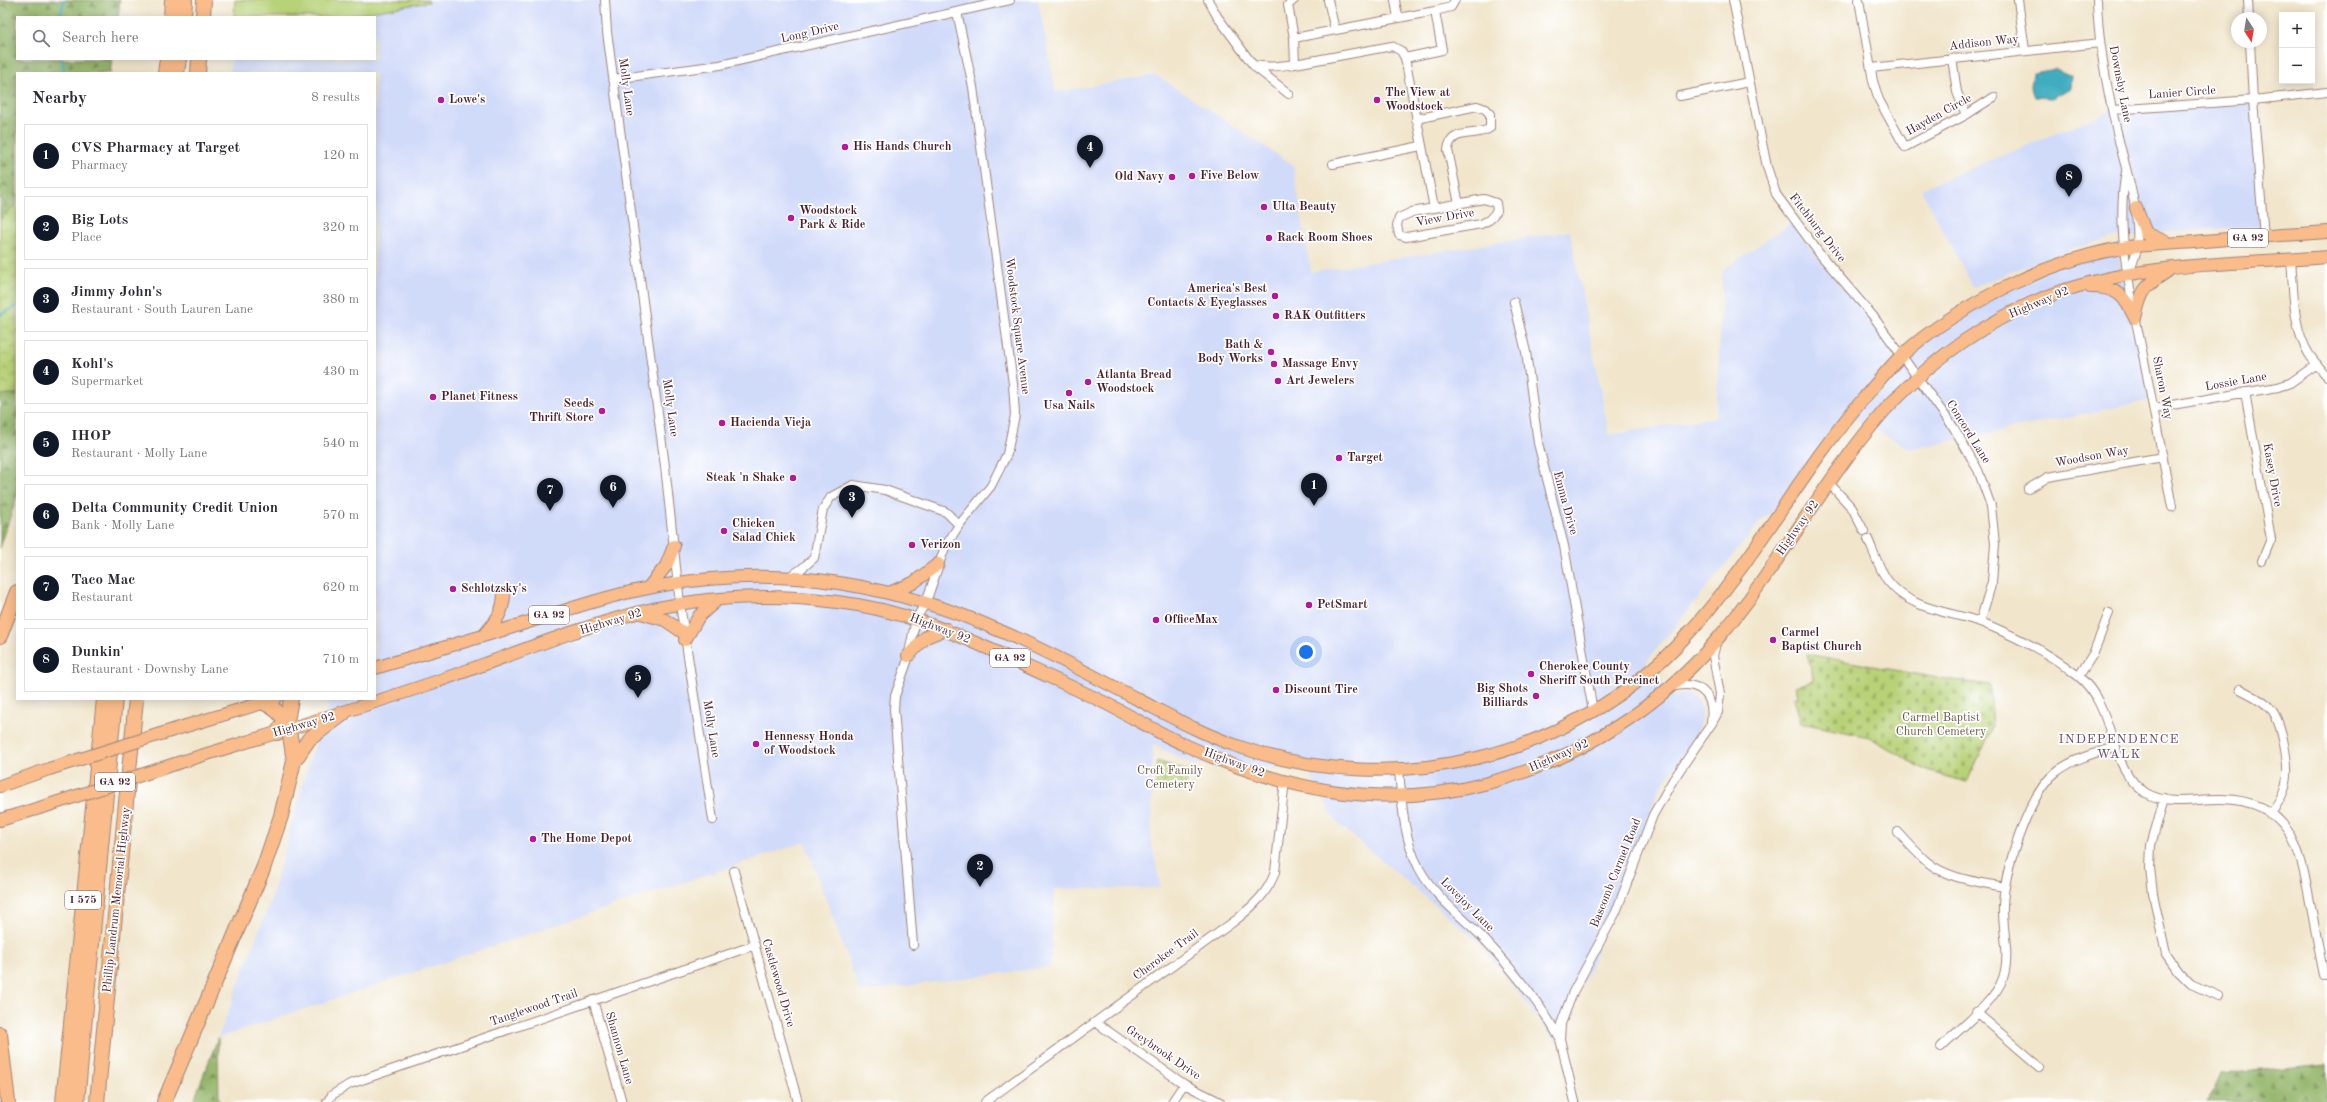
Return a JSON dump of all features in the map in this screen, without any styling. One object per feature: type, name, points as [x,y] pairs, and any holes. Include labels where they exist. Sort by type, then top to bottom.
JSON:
[{"type":"highway","points":[[170,16],[172,0]]},
{"type":"highway","points":[[184,16],[185,0]]},
{"type":"highway","points":[[203,16],[204,0]]},
{"type":"highway","points":[[165,72],[167,60]]},
{"type":"highway","points":[[178,72],[179,60]]},
{"type":"highway","points":[[198,72],[200,60]]},
{"type":"highway","points":[[203,60],[203,72]]},
{"type":"highway","points":[[0,636],[16,595]]},
{"type":"highway","name":"I 575","points":[[64,1102],[104,700]]},
{"type":"highway","points":[[77,1102],[115,700]]},
{"type":"highway","name":"Phillip Landrum Memorial Highway","points":[[97,1102],[136,700]]},
{"type":"highway","points":[[284,728],[291,700]]},
{"type":"highway","points":[[270,701],[284,728],[294,761]]},
{"type":"highway","points":[[164,1102],[263,869],[281,816],[294,761],[309,739],[343,714]]},
{"type":"highway","points":[[0,1034],[8,1102]]},
{"type":"main road","points":[[2136,208],[2146,233],[2169,244]]},
{"type":"main road","name":"Highway 92","points":[[376,668],[603,599],[648,588],[677,583],[742,578],[786,578],[824,581],[889,593],[926,602],[996,629],[1184,724],[1234,745],[1312,765],[1357,770],[1399,770],[1449,764],[1497,753],[1546,736],[1593,711],[1626,690],[1654,667],[1701,620],[1837,429],[1901,356],[1948,320],[2012,284],[2045,270],[2124,248],[2327,232]]},
{"type":"main road","name":"Highway 92","points":[[0,820],[284,728],[343,714],[582,630],[640,613],[680,604],[718,600],[810,599],[856,604],[916,619],[946,629],[1102,701],[1137,721],[1203,753],[1257,773],[1285,780],[1354,795],[1401,796],[1479,785],[1529,770],[1606,734],[1639,712],[1670,687],[1718,639],[1883,413],[1918,377],[1970,337],[2022,307],[2077,287],[2129,274],[2171,269],[2327,258]]},
{"type":"main road","points":[[2135,318],[2140,296],[2148,284],[2171,269]]},
{"type":"main road","points":[[2077,287],[2105,287],[2119,293],[2127,302],[2135,318]]},
{"type":"main road","points":[[648,588],[666,566],[674,546]]},
{"type":"main road","points":[[889,593],[913,583],[938,564]]},
{"type":"main road","points":[[483,636],[499,616],[504,602],[504,593]]},
{"type":"main road","points":[[640,613],[665,620],[685,636],[699,616],[718,600]]},
{"type":"main road","points":[[908,656],[926,637],[946,629]]},
{"type":"main road","name":"GA 92","points":[[0,786],[186,726],[270,701]]},
{"type":"street","name":"Molly Lane","points":[[604,0],[613,79],[665,466],[677,583],[713,820]]},
{"type":"street","name":"Long Drive","points":[[613,79],[720,65],[1010,0]]},
{"type":"street","points":[[1208,0],[1216,16],[1253,65],[1289,94]]},
{"type":"street","points":[[1294,0],[1288,4],[1294,38],[1295,64]]},
{"type":"street","points":[[1328,0],[1336,30]]},
{"type":"street","points":[[1395,0],[1398,18]]},
{"type":"street","points":[[1294,38],[1435,11],[1451,7],[1455,0]]},
{"type":"street","name":"Fitchburg Drive","points":[[1733,0],[1768,174],[1776,194],[1819,253],[1873,316],[1901,356],[1918,377]]},
{"type":"street","name":"Hayden Circle","points":[[1859,0],[1871,68],[1879,100],[1905,147],[1966,115],[1994,97]]},
{"type":"street","points":[[2018,0],[2025,50]]},
{"type":"street","name":"Downsby Lane","points":[[2097,0],[2100,43],[2113,110],[2126,172],[2134,190],[2137,246],[2129,274]]},
{"type":"street","points":[[2248,0],[2249,12]]},
{"type":"street","points":[[1253,65],[1266,68],[1392,46],[1401,50],[1405,58],[1442,50],[1435,11]]},
{"type":"street","name":"Woodstock Square Avenue","points":[[913,945],[894,709],[895,696],[908,656],[916,619],[926,602],[945,547],[959,525],[991,486],[1000,470],[1012,436],[1015,415],[1013,384],[976,104],[957,12]]},
{"type":"street","name":"Addison Way","points":[[1871,68],[2100,43]]},
{"type":"street","points":[[2250,48],[2264,237]]},
{"type":"street","name":"View Drive","points":[[1405,58],[1434,208]]},
{"type":"street","points":[[1952,58],[1957,92],[1966,115]]},
{"type":"street","points":[[1680,96],[1749,82]]},
{"type":"street","name":"Lanier Circle","points":[[2113,110],[2253,100],[2327,92]]},
{"type":"street","name":"View Drive","points":[[1416,118],[1477,106],[1486,109],[1490,114],[1490,128],[1485,131],[1462,134],[1453,138],[1448,143],[1448,150],[1459,204]]},
{"type":"street","points":[[1333,164],[1421,146]]},
{"type":"street","name":"Downsby Lane","points":[[2126,172],[2122,192],[2124,248],[2129,274]]},
{"type":"street","name":"View Drive","points":[[1490,199],[1496,202],[1497,211],[1489,220],[1481,224],[1406,237],[1399,235],[1397,225],[1399,218],[1412,212],[1434,208],[1490,199]]},
{"type":"street","points":[[2291,260],[2297,322],[2301,338],[2317,364],[2327,376]]},
{"type":"street","name":"Sharon Way","points":[[2129,274],[2135,318],[2154,408],[2172,507]]},
{"type":"street","name":"Emma Drive","points":[[1514,302],[1526,352],[1538,444],[1564,546],[1593,711]]},
{"type":"street","name":"Lossie Lane","points":[[2154,408],[2290,383],[2317,364]]},
{"type":"street","name":"Concord Lane","points":[[1918,377],[1969,451],[1978,470],[1991,506],[1995,560],[1992,582],[1980,622]]},
{"type":"street","name":"Kasey Drive","points":[[2245,392],[2271,539],[2262,561]]},
{"type":"street","name":"Woodson Way","points":[[2028,489],[2048,477],[2163,457]]},
{"type":"street","points":[[1830,484],[1852,508],[1864,531]]},
{"type":"street","points":[[786,578],[800,570],[814,558],[823,508],[831,497],[853,485],[886,490],[946,512],[959,525]]},
{"type":"street","points":[[1868,539],[1888,581],[1909,600],[1923,607],[1980,622],[2006,632],[2079,676],[2092,691],[2103,708],[2121,763],[2133,782],[2145,792],[2176,802],[2220,799],[2237,800],[2258,806],[2271,814],[2287,829],[2300,852],[2324,975]]},
{"type":"street","points":[[2079,676],[2093,654],[2109,612]]},
{"type":"street","name":"Bascomb Carmel Road","points":[[1575,1102],[1560,1039],[1561,1024],[1568,1003],[1616,912],[1653,815],[1673,780],[1712,723],[1720,705],[1720,694],[1713,656],[1718,639]]},
{"type":"street","name":"Bascomb Carmel Road","points":[[1670,687],[1688,685],[1703,691],[1711,704],[1711,722],[1707,730]]},
{"type":"street","points":[[2240,689],[2271,708],[2280,724],[2286,764],[2287,783],[2280,800],[2271,814]]},
{"type":"street","points":[[1940,1047],[1997,991],[2006,967],[2007,953],[2003,907],[2004,887],[2012,856],[2037,794],[2047,781],[2069,764],[2116,747]]},
{"type":"street","name":"Lovejoy Lane","points":[[1399,770],[1401,796],[1412,852],[1427,882],[1506,964],[1548,1018],[1560,1039]]},
{"type":"street","name":"Cherokee Trail","points":[[985,1102],[1236,920],[1266,892],[1275,872],[1285,780]]},
{"type":"street","points":[[2164,799],[2151,845],[2150,868],[2153,894],[2166,954],[2178,971],[2191,984],[2218,996]]},
{"type":"street","points":[[1898,832],[1927,862],[1941,870],[1967,880],[2004,887]]},
{"type":"street","name":"Castlewood Drive","points":[[734,871],[798,1102]]},
{"type":"street","name":"Tanglewood Trail","points":[[327,1102],[332,1095],[350,1084],[755,945]]},
{"type":"street","name":"Shannon Lane","points":[[593,1000],[622,1102]]},
{"type":"street","points":[[1976,1012],[2040,1067]]},
{"type":"street","name":"Greybrook Drive","points":[[1095,1022],[1184,1084],[1220,1102]]},
{"type":"street","points":[[1172,1102],[1184,1084]]},
{"type":"shaded area","points":[[428,0],[1038,0],[1056,92],[1156,75],[1293,165],[1311,272],[1570,231],[1609,435],[1716,417],[1723,270],[1791,223],[1898,357],[2007,279],[2116,245],[2152,400],[1911,449],[1853,418],[1785,502],[1762,520],[1646,662],[1673,696],[1686,694],[1697,699],[1702,709],[1700,722],[1695,737],[1658,791],[1590,968],[1556,1042],[1479,942],[1336,822],[1310,774],[1291,769],[1191,764],[1153,744],[1151,841],[1161,888],[1055,889],[1050,967],[860,992],[805,842],[218,1038],[270,902],[308,766],[328,706],[326,700],[376,700],[376,72],[230,72],[231,60],[376,60],[376,16],[349,16],[428,2]]},
{"type":"shaded area","points":[[2253,100],[2263,226],[2146,233],[2137,236],[2123,236],[2070,249],[1973,287],[1921,189],[2113,110]]},
{"type":"green space","points":[[0,0],[120,0],[118,16],[16,16],[16,60],[112,60],[110,72],[16,72],[16,204],[0,220]]},
{"type":"green space","points":[[235,0],[428,0],[429,2],[349,16],[234,16]]},
{"type":"green space","points":[[16,204],[16,393],[0,395],[0,220]]},
{"type":"green space","points":[[16,393],[16,499],[0,548],[0,395]]},
{"type":"green space","name":"Carmel Baptist Church Cemetery","points":[[1807,654],[1938,678],[1990,685],[1993,727],[1967,782],[1927,771],[1869,737],[1801,723],[1794,698],[1798,697],[1796,686],[1814,681]]},
{"type":"green space","name":"Croft Family Cemetery","points":[[1157,761],[1188,771],[1185,792],[1156,789]]},
{"type":"green space","points":[[218,1038],[219,1102],[193,1102]]},
{"type":"green space","points":[[2327,1064],[2327,1102],[2208,1102],[2220,1074]]},
{"type":"water","points":[[2056,69],[2071,76],[2070,88],[2053,98],[2035,97],[2031,86],[2033,73]]},
{"type":"waterway","points":[[60,16],[64,0]]},
{"type":"waterway","points":[[62,60],[64,72]]},
{"type":"waterway","points":[[0,315],[16,307]]},
{"type":"place","name":"Lowe's","points":[[441,100]]},
{"type":"place","name":"The View at Woodstock","points":[[1377,100]]},
{"type":"place","name":"His Hands Church","points":[[845,147]]},
{"type":"place","name":"Kohl's","points":[[1090,168]]},
{"type":"place","name":"Five Below","points":[[1192,176]]},
{"type":"place","name":"Old Navy","points":[[1172,177]]},
{"type":"place","name":"Dunkin'","points":[[2069,197]]},
{"type":"place","name":"Ulta Beauty","points":[[1264,207]]},
{"type":"place","name":"Woodstock Park & Ride","points":[[791,218]]},
{"type":"place","name":"Rack Room Shoes","points":[[1269,238]]},
{"type":"place","name":"America's Best Contacts & Eyeglasses","points":[[1275,296]]},
{"type":"place","name":"RAK Outfitters","points":[[1276,316]]},
{"type":"place","name":"Bath & Body Works","points":[[1271,352]]},
{"type":"place","name":"Massage Envy","points":[[1274,364]]},
{"type":"place","name":"Art Jewelers","points":[[1278,381]]},
{"type":"place","name":"Atlanta Bread Woodstock","points":[[1088,382]]},
{"type":"place","name":"Usa Nails","points":[[1069,393]]},
{"type":"place","name":"Planet Fitness","points":[[433,397]]},
{"type":"place","name":"Seeds Thrift Store","points":[[602,411]]},
{"type":"place","name":"Hacienda Vieja","points":[[722,423]]},
{"type":"place","name":"Target","points":[[1339,458]]},
{"type":"place","name":"Steak 'n Shake","points":[[793,478]]},
{"type":"place","name":"CVS Pharmacy at Target","points":[[1314,506]]},
{"type":"place","name":"Delta Community Credit Union","points":[[613,508]]},
{"type":"place","name":"Taco Mac","points":[[550,511]]},
{"type":"place","name":"Jimmy John's","points":[[852,518]]},
{"type":"place","name":"Chicken Salad Chick","points":[[724,531]]},
{"type":"place","name":"Verizon","points":[[912,545]]},
{"type":"place","name":"Schlotzsky's","points":[[453,589]]},
{"type":"place","name":"PetSmart","points":[[1309,605]]},
{"type":"place","name":"OfficeMax","points":[[1156,620]]},
{"type":"place","name":"Carmel Baptist Church","points":[[1773,640]]},
{"type":"place","name":"Cherokee County Sheriff South Precinct","points":[[1531,674]]},
{"type":"place","name":"Discount Tire","points":[[1276,690]]},
{"type":"place","name":"Big Shots Billiards","points":[[1536,696]]},
{"type":"place","name":"IHOP","points":[[638,698]]},
{"type":"place","name":"Hennessy Honda of Woodstock","points":[[756,744]]},
{"type":"place","name":"The Home Depot","points":[[533,839]]},
{"type":"place","name":"Big Lots","points":[[980,887]]},
{"type":"district","name":"INDEPENDENCE WALK","points":[[2119,746]]}]
